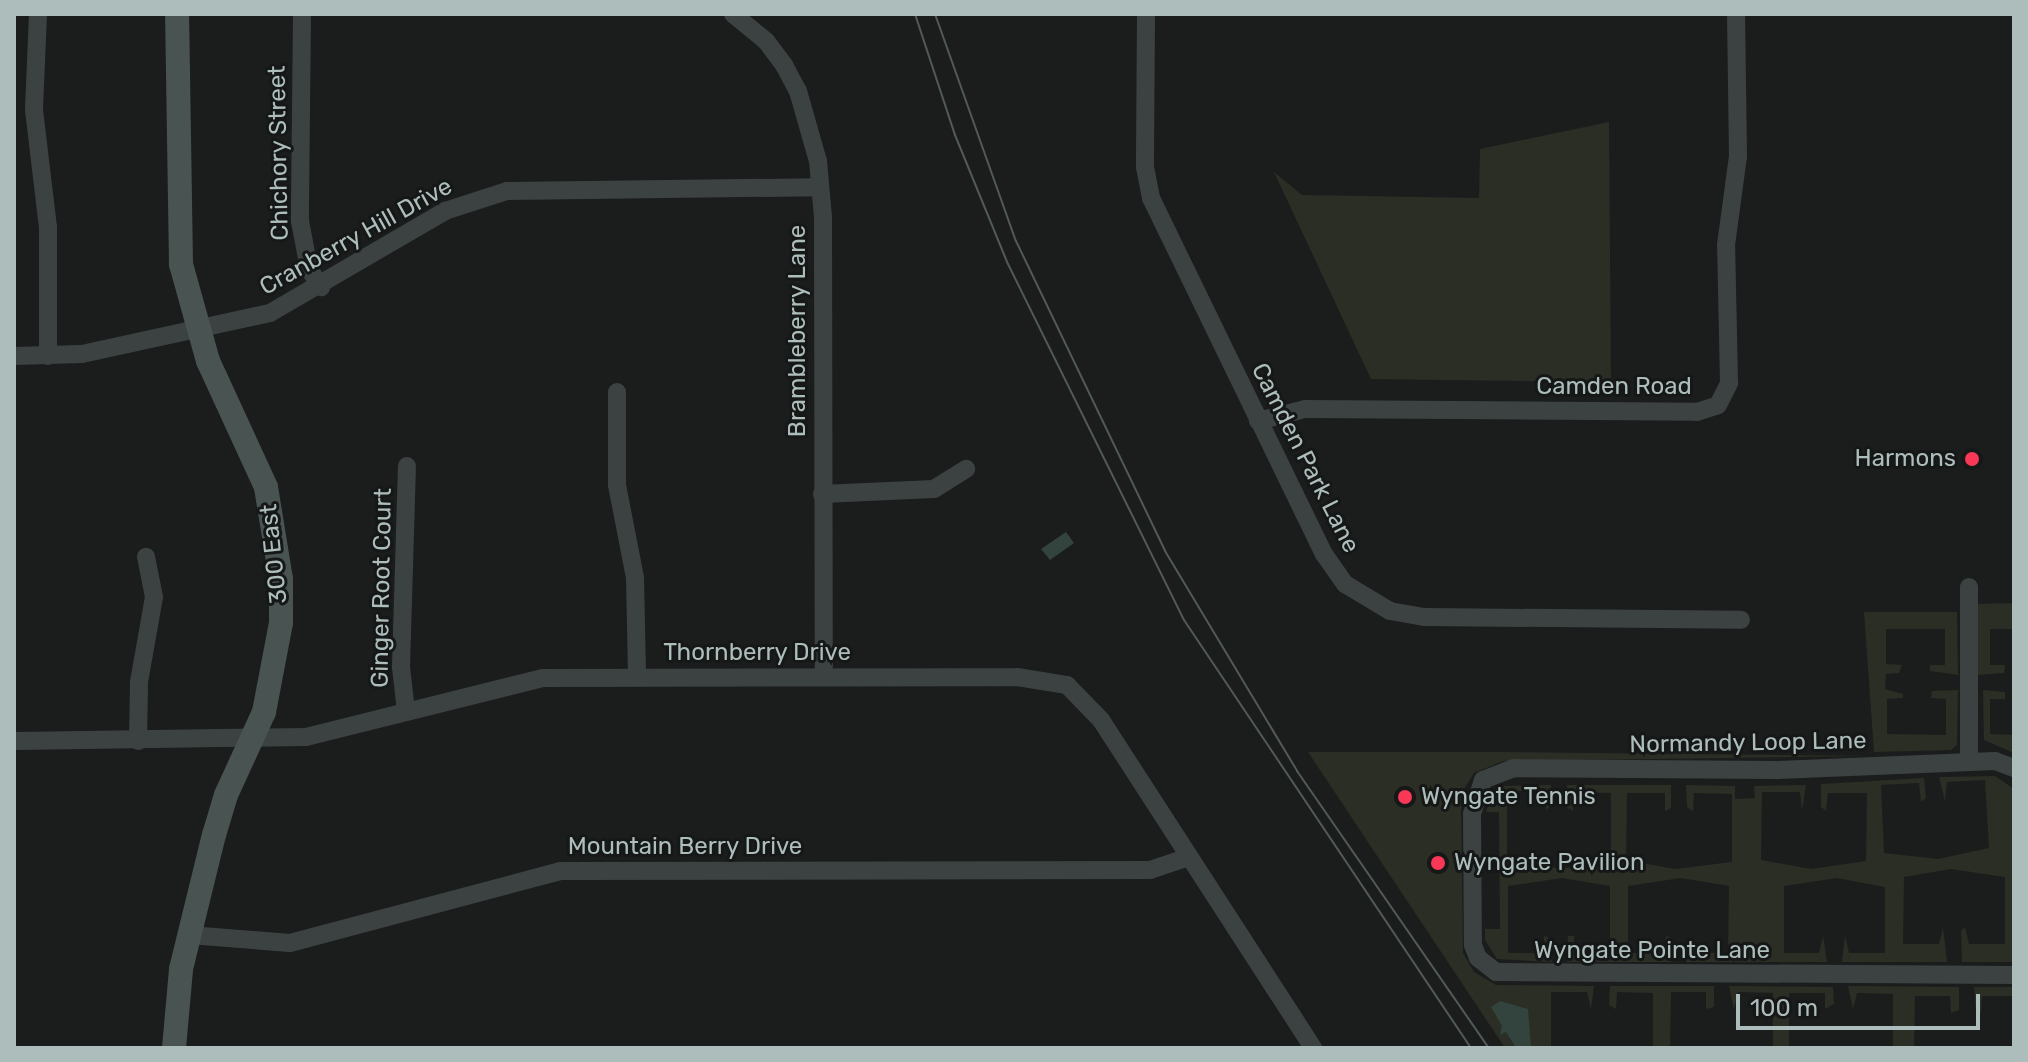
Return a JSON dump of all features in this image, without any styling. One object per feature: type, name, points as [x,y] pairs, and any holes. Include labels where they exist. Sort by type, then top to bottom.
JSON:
[{"type":"street","points":[[38,14],[34,110],[49,249],[48,356]]},
{"type":"street","name":"300 East","points":[[174,1048],[189,935],[226,795],[264,712],[281,623],[275,524],[249,443],[196,329],[177,225],[177,14]]},
{"type":"street","name":"Chichory Street","points":[[302,14],[300,221],[309,269],[321,287]]},
{"type":"street","name":"Brambleberry Lane","points":[[733,14],[766,41],[798,91],[813,136],[820,187],[824,677]]},
{"type":"street","name":"Camden Park Lane","points":[[1146,14],[1145,167],[1151,198],[1258,421],[1334,570],[1360,595],[1390,611],[1425,617],[1741,620]]},
{"type":"street","name":"Camden Road","points":[[1258,421],[1305,409],[1697,412],[1718,405],[1729,383],[1726,245],[1738,147],[1736,14]]},
{"type":"street","name":"Cranberry Hill Drive","points":[[14,356],[82,354],[270,313],[321,287],[445,211],[507,191],[820,187]]},
{"type":"street","points":[[617,392],[617,485],[635,578],[637,677]]},
{"type":"street","name":"Ginger Root Court","points":[[406,711],[401,667],[407,466]]},
{"type":"street","points":[[822,494],[934,489],[966,469]]},
{"type":"street","points":[[138,741],[139,682],[154,597],[146,557]]},
{"type":"street","points":[[1969,587],[1969,761]]},
{"type":"street","name":"Thornberry Drive","points":[[14,741],[252,739],[319,735],[526,679],[1017,677],[1067,685],[1101,720],[1313,1048]]},
{"type":"street","name":"Normandy Loop Lane","points":[[1483,780],[1514,768],[1776,770],[1995,761],[2014,768]]},
{"type":"street","name":"Wyngate Pointe Lane","points":[[1483,780],[1473,806],[1473,937],[1478,958],[1496,972],[2014,975]]},
{"type":"street","name":"Mountain Berry Drive","points":[[189,935],[290,943],[560,871],[1150,870],[1189,857]]},
{"type":"shaded area","points":[[1609,122],[1611,382],[1371,379],[1274,172],[1302,195],[1479,198],[1480,149]]},
{"type":"shaded area","points":[[1066,532],[1074,543],[1050,560],[1041,549]]},
{"type":"shaded area","points":[[2014,603],[2014,629],[1990,629],[1990,665],[2005,665],[2004,673],[1978,675],[1977,604]]},
{"type":"shaded area","points":[[1864,612],[1957,612],[1958,675],[1930,671],[1930,665],[1945,665],[1945,629],[1886,629],[1886,664],[1902,665],[1899,673],[1886,674],[1885,689],[1903,694],[1903,698],[1887,699],[1887,734],[1946,735],[1946,699],[1931,698],[1932,691],[1958,690],[1957,745],[1951,750],[1874,752]]},
{"type":"shaded area","points":[[1983,690],[2005,692],[2005,699],[1990,699],[1990,734],[2014,735],[2014,753],[1984,740]]},
{"type":"shaded area","points":[[1308,752],[1871,756],[1503,761],[1474,773],[1461,794],[1463,953],[1474,972],[1496,985],[1594,986],[1591,1009],[1587,992],[1551,992],[1551,1048],[1505,1048]]},
{"type":"shaded area","points":[[1995,776],[2014,789],[2014,962],[1962,962],[1961,931],[1965,927],[1969,944],[2005,944],[2005,877],[1951,869],[1904,877],[1903,944],[1939,944],[1943,928],[1947,962],[1842,962],[1845,936],[1849,953],[1885,953],[1885,887],[1837,878],[1784,886],[1784,953],[1819,953],[1823,936],[1827,962],[1686,962],[1690,936],[1692,953],[1728,953],[1729,886],[1681,878],[1628,886],[1628,953],[1663,953],[1666,936],[1671,938],[1671,962],[1567,962],[1568,936],[1574,936],[1574,953],[1610,953],[1610,886],[1562,878],[1508,886],[1508,953],[1544,953],[1544,936],[1548,937],[1552,962],[1497,959],[1485,940],[1485,929],[1500,929],[1499,812],[1486,812],[1492,792],[1501,786],[1551,785],[1551,805],[1546,810],[1545,791],[1507,791],[1507,859],[1561,869],[1611,861],[1611,793],[1573,792],[1573,811],[1566,807],[1567,785],[1671,785],[1671,808],[1665,811],[1665,793],[1627,793],[1626,860],[1675,869],[1732,862],[1732,794],[1694,793],[1693,811],[1687,807],[1686,785],[1735,786],[1735,799],[1755,798],[1754,786],[1806,785],[1802,811],[1800,792],[1762,792],[1761,860],[1811,869],[1866,861],[1867,793],[1828,793],[1826,811],[1821,807],[1821,784],[1924,778],[1926,798],[1921,802],[1919,783],[1881,785],[1884,853],[1938,859],[1989,848],[1985,780],[1947,782],[1945,801],[1939,777]]},
{"type":"shaded area","points":[[1610,986],[1714,986],[1714,1007],[1706,1009],[1706,992],[1671,992],[1670,1048],[1653,1048],[1653,993],[1617,992],[1616,1009],[1609,1005]]},
{"type":"shaded area","points":[[1729,986],[1833,987],[1834,1004],[1825,1009],[1825,993],[1789,993],[1789,1048],[1773,1048],[1773,993],[1738,992],[1734,1009]]},
{"type":"shaded area","points":[[1848,986],[1959,987],[1959,1010],[1951,1013],[1950,996],[1915,996],[1914,1048],[1893,1048],[1893,994],[1857,993],[1853,1009]]},
{"type":"shaded area","points":[[1974,987],[2014,987],[2014,996],[1982,996],[1981,1013],[1976,1013]]},
{"type":"shaded area","points":[[1500,1001],[1528,1009],[1531,1048],[1516,1048],[1506,1032],[1500,1035],[1502,1026],[1491,1007]]},
{"type":"tram line","points":[[915,14],[955,135],[1008,264],[1184,620],[1471,1048]]},
{"type":"tram line","points":[[935,14],[1016,241],[1165,551],[1297,771],[1489,1048]]},
{"type":"place","name":"Harmons","points":[[1972,459]]},
{"type":"place","name":"Wyngate Tennis","points":[[1405,797]]},
{"type":"place","name":"Wyngate Pavilion","points":[[1438,863]]}]
